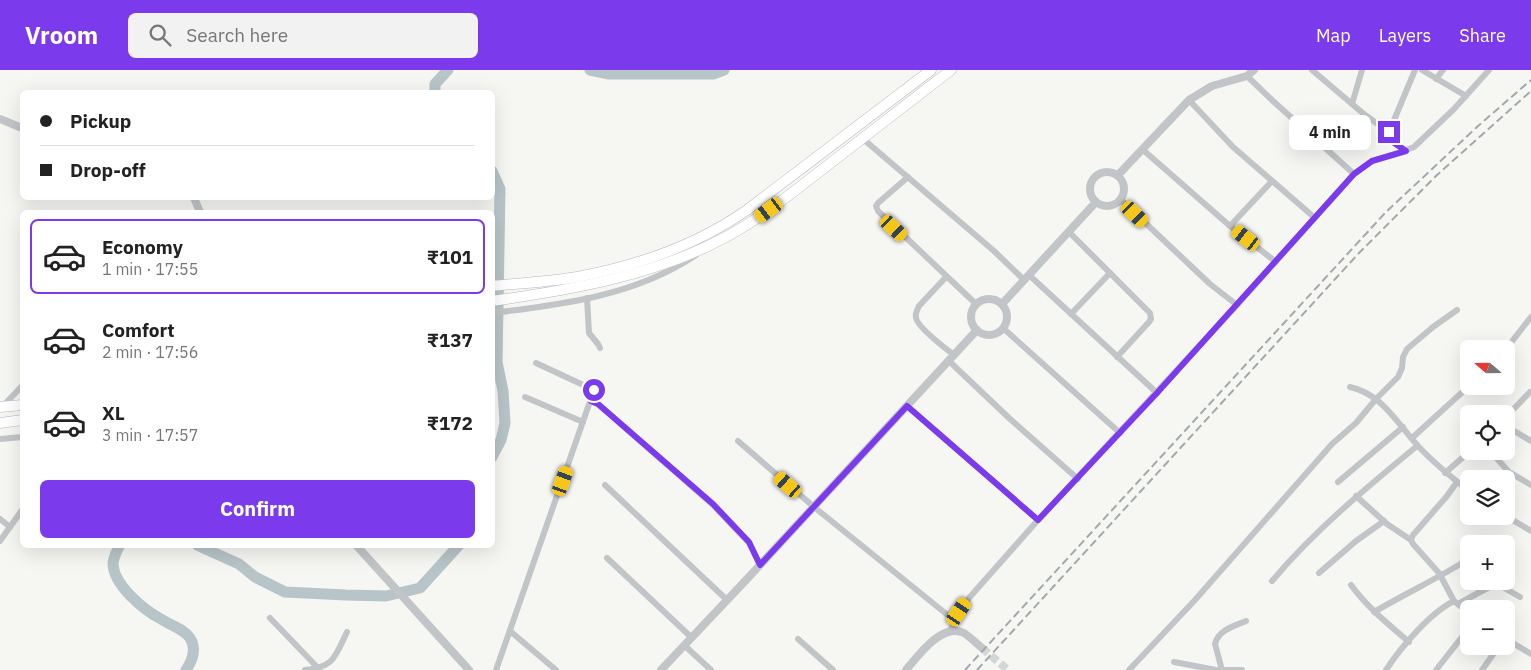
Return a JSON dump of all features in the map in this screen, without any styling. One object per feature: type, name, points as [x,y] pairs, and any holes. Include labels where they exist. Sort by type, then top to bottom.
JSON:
[{"type":"highway","points":[[495,286],[566,278],[606,270],[640,261],[716,231],[747,210],[931,70]]},
{"type":"highway","points":[[495,301],[563,290],[621,277],[655,267],[712,244],[758,217],[951,70]]},
{"type":"highway","points":[[1,407],[20,405]]},
{"type":"highway","points":[[0,423],[20,420]]},
{"type":"street","points":[[1118,175],[1189,100],[1212,86],[1247,76],[1254,70]]},
{"type":"street","points":[[1312,70],[1389,132]]},
{"type":"street","points":[[1352,104],[1362,70]]},
{"type":"street","points":[[1406,151],[1390,140],[1389,132],[1415,70]]},
{"type":"street","points":[[1422,70],[1466,96]]},
{"type":"street","points":[[1436,78],[1443,70]]},
{"type":"street","points":[[906,670],[935,638],[950,630],[968,598],[1038,520],[1120,434],[1354,174],[1372,161],[1414,147],[1466,96],[1489,70]]},
{"type":"street","points":[[1247,76],[1354,174]]},
{"type":"street","points":[[1189,100],[1233,147],[1315,218]]},
{"type":"street","points":[[0,120],[20,127]]},
{"type":"street","points":[[862,138],[1071,314],[1157,393]]},
{"type":"street","points":[[1142,149],[1230,226],[1276,262]]},
{"type":"street","points":[[1106,172],[1118,175],[1124,189],[1120,200],[1105,206],[1096,202],[1090,190],[1092,180],[1101,173],[1106,172]]},
{"type":"street","points":[[908,177],[878,203],[876,206],[878,211],[976,304]]},
{"type":"street","points":[[1230,226],[1272,181]]},
{"type":"street","points":[[1120,200],[1210,284],[1237,305]]},
{"type":"street","points":[[1002,304],[1096,202]]},
{"type":"street","points":[[1068,232],[1150,313],[1151,319],[1117,357]]},
{"type":"street","points":[[495,313],[564,303],[626,288],[677,268],[712,244]]},
{"type":"street","points":[[1071,314],[1110,273]]},
{"type":"street","points":[[946,277],[916,311],[920,325],[1009,418],[1078,479]]},
{"type":"street","points":[[587,298],[590,333],[600,348]]},
{"type":"street","points":[[992,299],[1002,304],[1007,318],[1003,328],[998,332],[988,334],[978,330],[972,320],[976,304],[992,299]]},
{"type":"street","points":[[1129,670],[1195,600],[1328,448],[1360,419],[1376,399],[1398,378],[1407,349],[1457,310]]},
{"type":"street","points":[[1513,340],[1531,317]]},
{"type":"street","points":[[1003,328],[1120,434]]},
{"type":"street","points":[[660,670],[978,330]]},
{"type":"street","points":[[496,670],[594,390],[536,363]]},
{"type":"street","points":[[1350,387],[1367,392],[1376,399],[1403,427],[1417,446],[1460,484]]},
{"type":"street","points":[[1,407],[20,388]]},
{"type":"street","points":[[1515,407],[1530,392]]},
{"type":"street","points":[[1412,438],[1460,394]]},
{"type":"street","points":[[525,397],[583,422]]},
{"type":"street","points":[[591,401],[598,404],[713,504],[749,542],[760,565]]},
{"type":"street","points":[[907,406],[1038,520]]},
{"type":"street","points":[[1338,482],[1403,427]]},
{"type":"street","points":[[1515,431],[1531,441]]},
{"type":"street","points":[[0,439],[20,437]]},
{"type":"street","points":[[738,441],[814,507],[955,621]]},
{"type":"street","points":[[1272,581],[1300,549],[1356,496],[1417,446]]},
{"type":"street","points":[[1445,472],[1460,459]]},
{"type":"street","points":[[1498,460],[1509,472],[1531,485]]},
{"type":"street","points":[[1411,540],[1413,535],[1457,482]]},
{"type":"street","points":[[606,485],[727,600]]},
{"type":"street","points":[[1356,496],[1384,521],[1411,540],[1441,576],[1456,602],[1460,605]]},
{"type":"street","points":[[0,541],[20,513]]},
{"type":"street","points":[[0,519],[10,527]]},
{"type":"street","points":[[1319,573],[1349,546],[1384,521]]},
{"type":"street","points":[[1515,521],[1531,531]]},
{"type":"street","points":[[359,548],[469,670]]},
{"type":"street","points":[[607,558],[691,637]]},
{"type":"street","points":[[1374,612],[1460,564]]},
{"type":"street","points":[[1386,670],[1429,619],[1456,602],[1493,584],[1501,586],[1520,597]]},
{"type":"street","points":[[1351,585],[1374,612],[1409,642]]},
{"type":"street","points":[[270,618],[319,669]]},
{"type":"street","points":[[1222,670],[1215,644],[1216,640],[1221,633],[1246,621]]},
{"type":"street","points":[[950,630],[963,633],[982,648]]},
{"type":"street","points":[[306,670],[319,669],[330,664],[347,632]]},
{"type":"street","points":[[510,632],[556,670]]},
{"type":"street","points":[[1436,670],[1460,639]]},
{"type":"street","points":[[798,640],[833,670]]},
{"type":"street","points":[[1515,644],[1531,654]]},
{"type":"street","points":[[684,645],[711,670]]},
{"type":"street","points":[[1482,670],[1492,655]]},
{"type":"street","points":[[1174,662],[1222,670],[1242,670]]},
{"type":"waterway","points":[[435,90],[435,84],[448,70]]},
{"type":"waterway","points":[[590,70],[609,74],[713,74],[724,70]]},
{"type":"waterway","points":[[495,178],[500,189],[497,362],[503,391],[505,423],[501,440],[495,451]]},
{"type":"waterway","points":[[119,548],[113,563],[114,571],[124,588],[146,610],[181,630],[190,638],[193,646],[193,655],[186,670]]},
{"type":"waterway","points":[[204,548],[239,564],[255,577],[285,592],[386,596],[420,588],[456,548]]},
{"type":"tunnel","points":[[982,648],[1008,670]]},
{"type":"railway","points":[[965,670],[1386,212],[1478,126],[1531,80]]},
{"type":"railway","points":[[977,670],[1359,253],[1437,175],[1531,91]]},
{"type":"route","points":[[594,390],[591,401],[598,404],[713,504],[749,542],[760,565],[907,406],[1038,520],[1157,393],[1354,174],[1372,161],[1406,151],[1390,140],[1389,132]]}]
